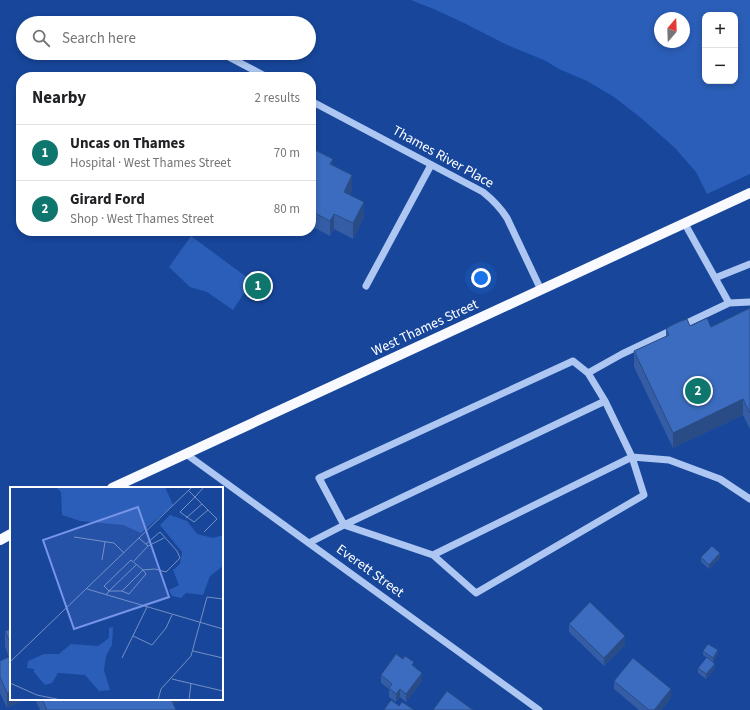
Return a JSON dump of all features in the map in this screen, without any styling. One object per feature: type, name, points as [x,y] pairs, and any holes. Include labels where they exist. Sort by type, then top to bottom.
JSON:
[{"type":"main road","name":"West Thames Street","points":[[114,487],[750,193]]},
{"type":"main road","points":[[0,540],[10,535]]},
{"type":"street","points":[[234,60],[257,72]]},
{"type":"street","name":"Thames River Place","points":[[316,104],[483,192],[493,200],[507,218],[540,290]]},
{"type":"street","points":[[366,286],[432,165]]},
{"type":"street","points":[[684,224],[729,303]]},
{"type":"street","points":[[715,278],[750,264]]},
{"type":"street","points":[[588,373],[622,354],[729,303],[750,302]]},
{"type":"street","points":[[573,361],[588,373],[605,401],[632,457],[644,495],[476,593],[433,555],[344,525],[319,478],[573,361]]},
{"type":"street","points":[[309,543],[605,401]]},
{"type":"street","name":"Everett Street","points":[[186,454],[539,710]]},
{"type":"street","points":[[433,555],[632,457],[669,460],[720,479],[750,498]]},
{"type":"shaded area","points":[[411,0],[750,0],[750,174],[707,194],[696,172],[675,148],[641,118],[614,97],[587,81],[559,69],[546,61],[505,44],[464,23]]},
{"type":"shaded area","points":[[191,236],[252,281],[233,310],[207,292],[190,287],[169,267]]},
{"type":"building","points":[[316,150],[333,159],[330,164],[352,175],[344,192],[364,202],[353,223],[334,214],[330,221],[316,214]]},
{"type":"building","points":[[750,308],[750,413],[743,399],[673,433],[634,351],[669,335],[666,329],[681,321],[687,319],[690,326],[707,318],[711,327]]},
{"type":"building","points":[[712,546],[720,553],[709,565],[701,557]]},
{"type":"building","points":[[590,602],[625,636],[604,658],[569,624]]},
{"type":"building","points":[[10,629],[10,643],[5,631]]},
{"type":"building","points":[[708,644],[718,650],[713,658],[703,651]]},
{"type":"building","points":[[396,654],[403,659],[405,656],[414,662],[412,665],[422,673],[406,694],[400,689],[396,694],[389,688],[392,684],[381,675]]},
{"type":"building","points":[[10,656],[10,692],[7,693],[0,677],[0,661]]},
{"type":"building","points":[[707,657],[715,664],[706,674],[698,668]]},
{"type":"building","points":[[633,658],[671,689],[654,710],[649,710],[614,681]]},
{"type":"building","points":[[447,691],[473,710],[433,710]]},
{"type":"building","points":[[42,700],[171,700],[176,710],[47,710]]},
{"type":"building","points":[[391,700],[399,706],[402,702],[414,710],[384,710]]},
{"type":"place","name":"Uncas on Thames","points":[[258,286]]},
{"type":"place","name":"Girard Ford","points":[[698,391]]}]
